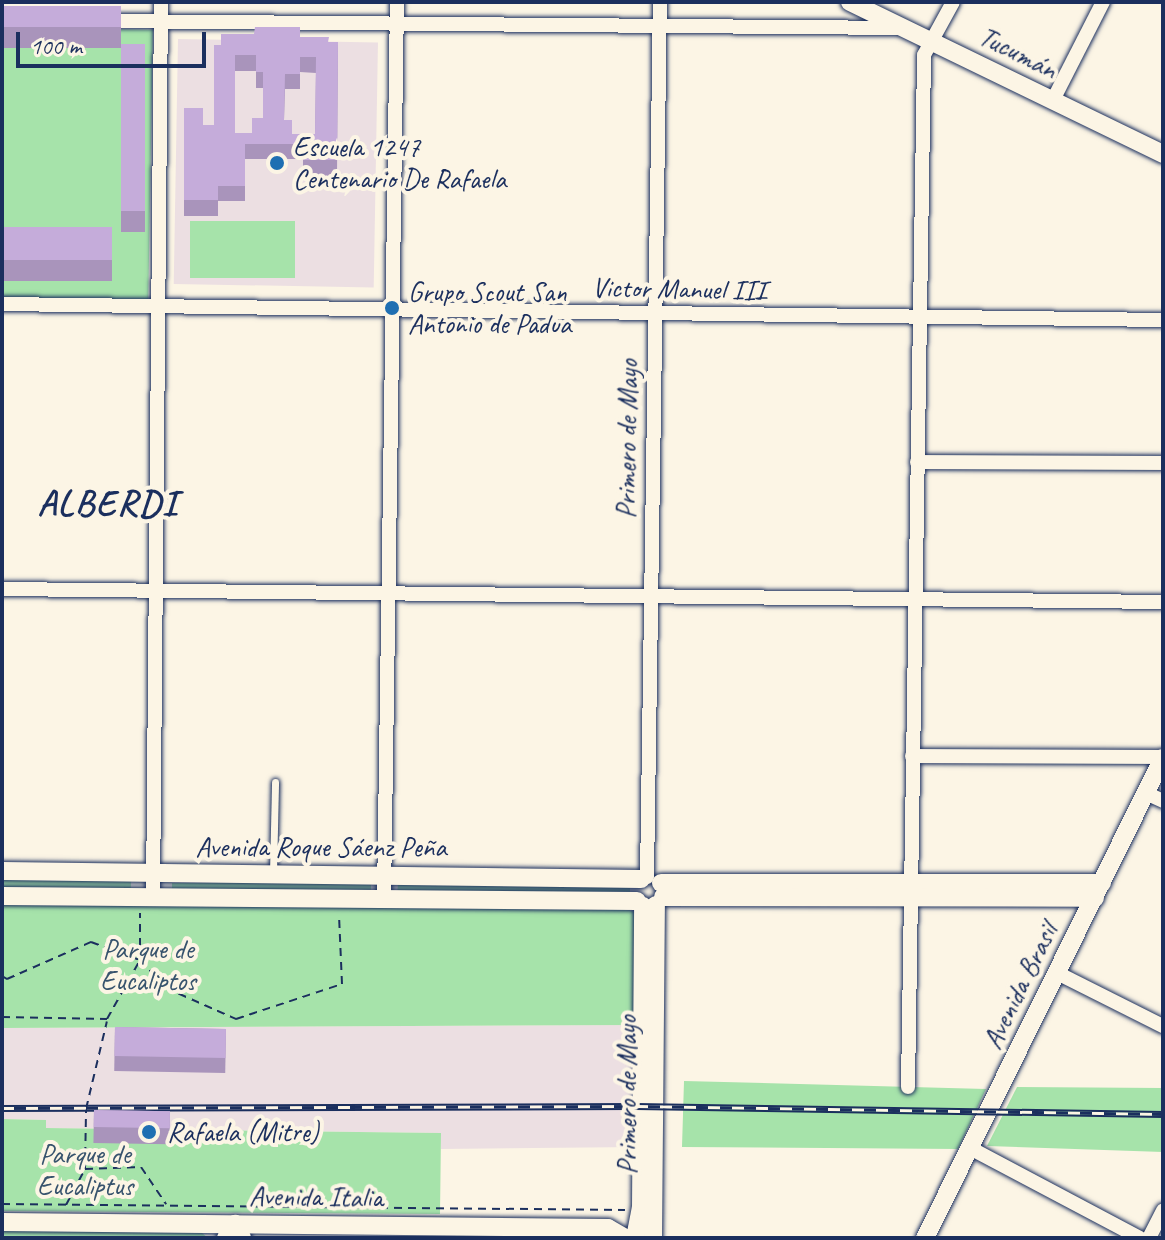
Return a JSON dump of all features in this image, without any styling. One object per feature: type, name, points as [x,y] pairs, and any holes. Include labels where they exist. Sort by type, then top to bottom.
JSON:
[{"type":"street","points":[[146,904],[154,875],[161,2]]},
{"type":"street","points":[[384,898],[391,594],[397,2]]},
{"type":"street","name":"Primero de Mayo","points":[[653,1238],[649,1029],[660,2]]},
{"type":"street","name":"Tucumán","points":[[850,2],[1163,154]]},
{"type":"street","points":[[908,1087],[924,55],[953,2]]},
{"type":"street","points":[[1053,100],[1103,2]]},
{"type":"street","points":[[81,20],[903,28]]},
{"type":"street","name":"Victor Manuel III","points":[[2,304],[393,313],[1163,320]]},
{"type":"street","points":[[917,462],[1163,463]]},
{"type":"street","points":[[2,589],[1163,602]]},
{"type":"street","points":[[912,756],[1163,758]]},
{"type":"street","name":"Avenida Brasil","points":[[925,1238],[1163,758]]},
{"type":"street","points":[[1146,793],[1163,801]]},
{"type":"street","name":"Avenida Roque Sáenz Peña","points":[[2,871],[154,875],[385,875],[650,892]]},
{"type":"street","name":"Avenida Roque Sáenz Peña","points":[[2,896],[146,904],[723,889],[1098,890]]},
{"type":"street","points":[[1057,973],[1163,1026]]},
{"type":"street","name":"Primero de Mayo","points":[[635,1238],[641,1208],[649,1029]]},
{"type":"street","points":[[970,1148],[1140,1238]]},
{"type":"street","points":[[1149,1238],[1163,1210]]},
{"type":"street","name":"Avenida Italia","points":[[2,1222],[36,1230],[234,1233],[608,1228],[625,1238]]},
{"type":"lane","points":[[273,876],[275,782]]},
{"type":"path","points":[[66,1205],[85,1169],[86,1109],[107,1019],[140,960],[146,904]]},
{"type":"path","points":[[2,976],[7,979],[91,942],[140,960],[166,988],[236,1019],[342,984],[338,911]]},
{"type":"path","points":[[2,1017],[107,1019]]},
{"type":"path","points":[[85,1169],[141,1167],[166,1205]]},
{"type":"path","points":[[2,1204],[632,1207]]},
{"type":"shaded area","name":"Escuela 1247 Centenario De Rafaela","points":[[178,39],[378,42],[374,287],[174,284]]},
{"type":"shaded area","points":[[640,1025],[639,1147],[441,1149],[440,1133],[45,1128],[45,1120],[2,1119],[2,1028]]},
{"type":"green space","points":[[2,27],[153,30],[148,301],[2,298]]},
{"type":"green space","points":[[190,221],[295,221],[295,278],[190,278]]},
{"type":"green space","points":[[2,878],[131,880],[131,893],[2,891]]},
{"type":"green space","points":[[371,882],[371,897],[172,895],[172,883]]},
{"type":"green space","points":[[630,882],[630,896],[397,896],[398,884]]},
{"type":"green space","name":"Parque de Eucaliptos","points":[[2,905],[623,908],[635,912],[640,1025],[2,1028]]},
{"type":"green space","points":[[684,1081],[986,1089],[958,1149],[682,1147]]},
{"type":"green space","points":[[1017,1087],[1163,1088],[1163,1152],[987,1146]]},
{"type":"green space","name":"Parque de Eucaliptus","points":[[2,1119],[46,1120],[46,1128],[441,1133],[440,1214],[2,1211]]},
{"type":"green space","points":[[2,1230],[202,1233],[208,1238],[2,1238]]},
{"type":"building","points":[[2,6],[121,6],[121,27],[2,27]]},
{"type":"building","points":[[255,27],[300,27],[300,37],[329,37],[328,42],[338,42],[337,160],[303,160],[303,144],[245,144],[245,186],[218,186],[218,200],[184,200],[184,108],[203,108],[203,125],[214,125],[214,45],[221,45],[221,34],[254,34]],"holes":[[[235,55],[256,55],[256,72],[263,72],[263,118],[252,118],[252,133],[235,133]],[[300,57],[316,57],[315,134],[292,134],[292,120],[284,120],[285,74],[300,74]]]},
{"type":"building","points":[[121,44],[145,44],[145,211],[121,211]]},
{"type":"building","points":[[3,227],[112,227],[112,260],[3,260]]},
{"type":"building","points":[[115,1027],[226,1029],[225,1058],[114,1056]]},
{"type":"building","points":[[94,1110],[170,1111],[170,1128],[94,1127]]},
{"type":"railway","points":[[2,1108],[636,1106],[1163,1114]]},
{"type":"place","name":"Escuela 1247 Centenario De Rafaela","points":[[277,163]]},
{"type":"place","name":"Grupo Scout San Antonio de Padua","points":[[392,308]]},
{"type":"place","name":"Rafaela (Mitre)","points":[[149,1132]]},
{"type":"district","name":"ALBERDI","points":[[108,504]]}]
